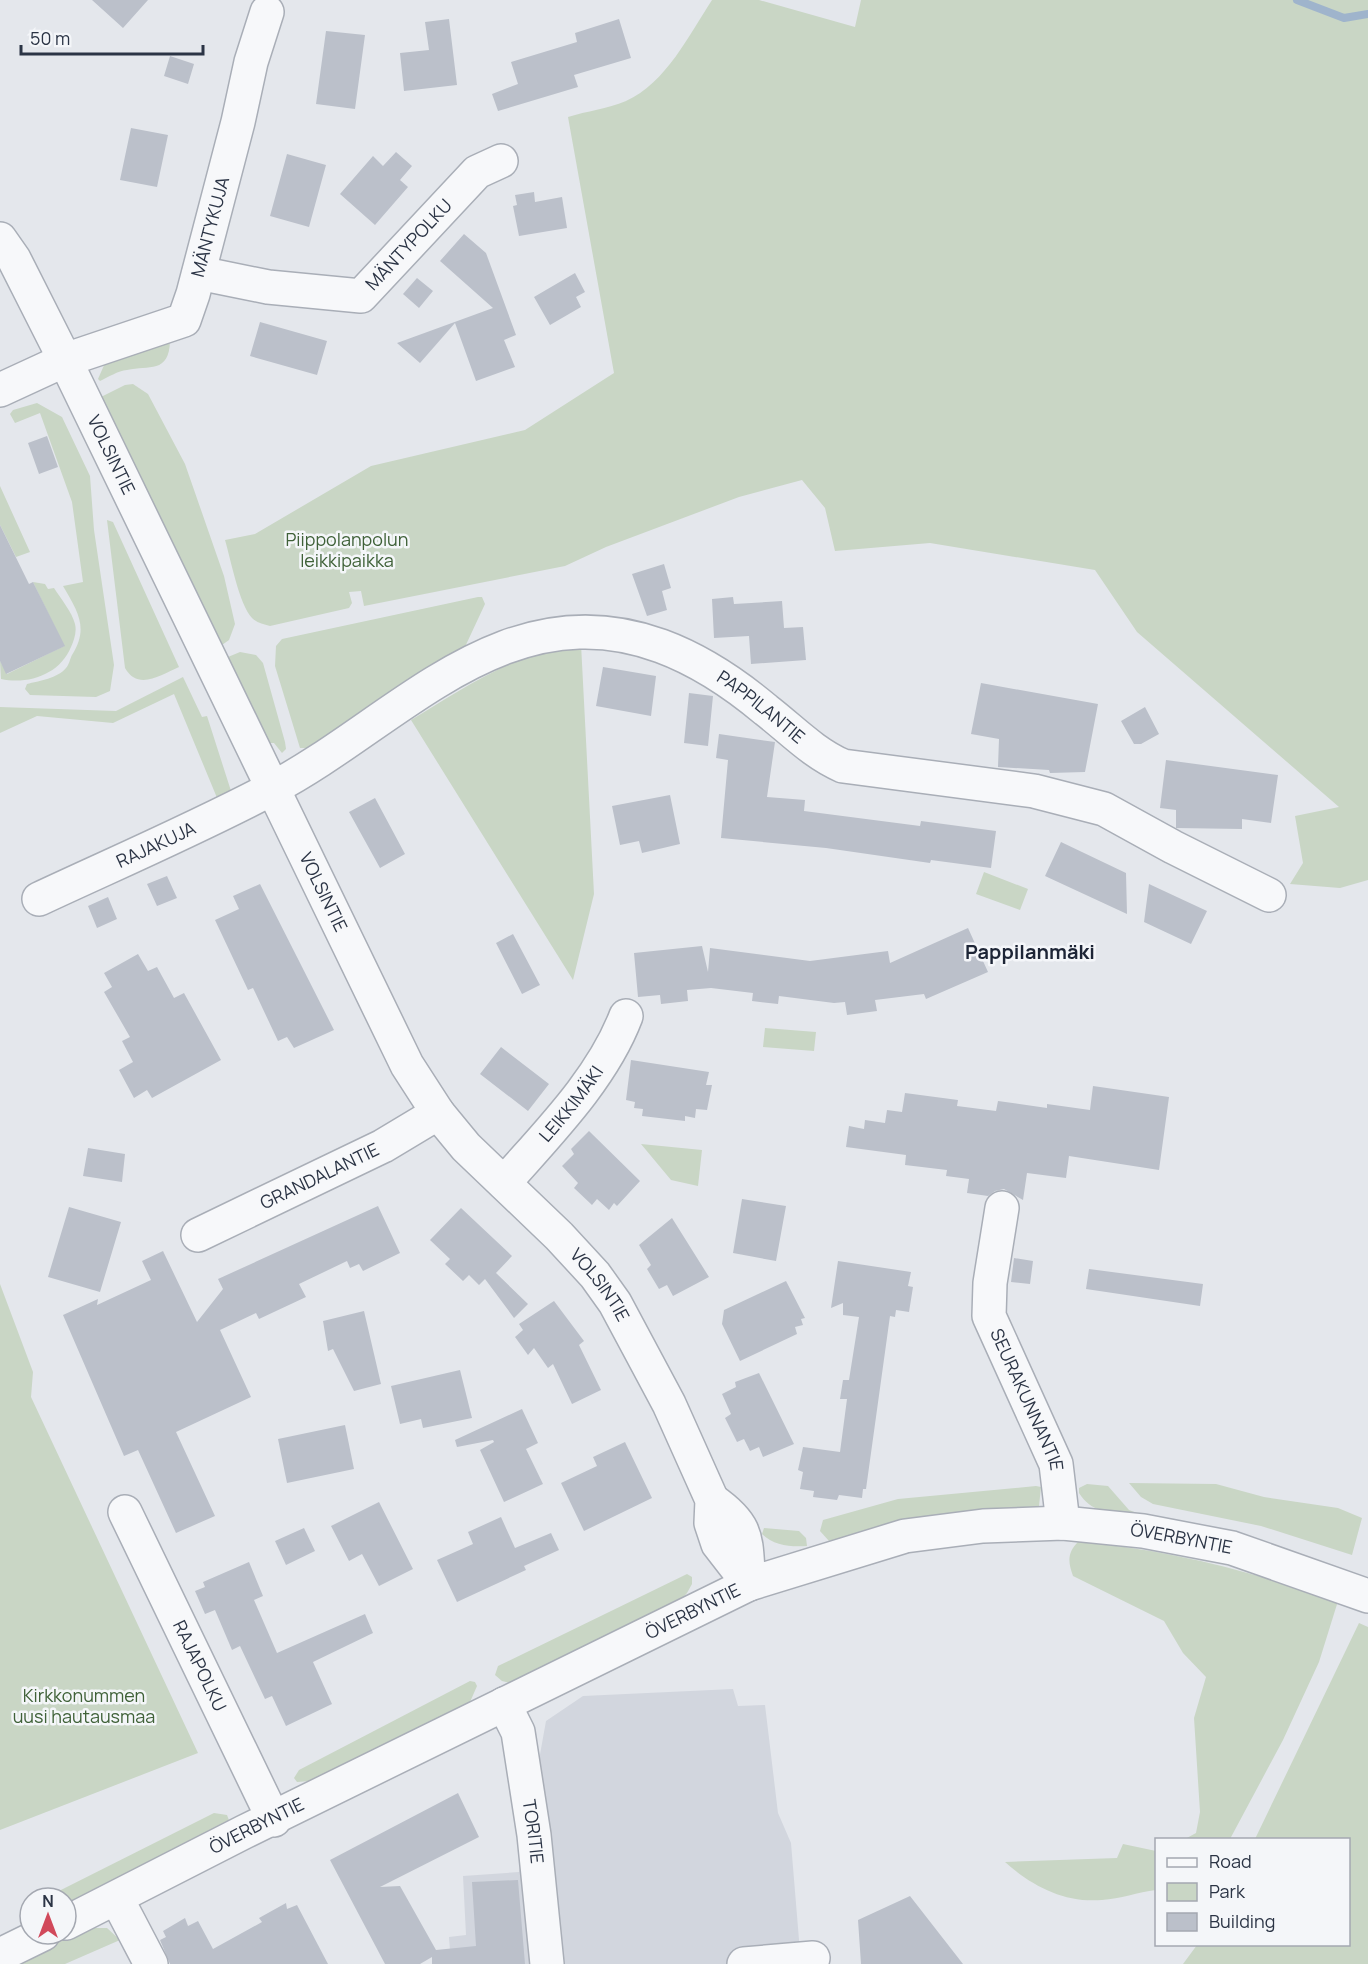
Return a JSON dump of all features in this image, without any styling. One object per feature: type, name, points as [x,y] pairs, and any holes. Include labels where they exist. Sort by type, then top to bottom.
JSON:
[{"type":"street","name":"MÄNTYKUJA","points":[[65,360],[184,320],[199,273],[251,63],[267,12]]},
{"type":"street","name":"MÄNTYPOLKU","points":[[199,273],[268,287],[361,296],[477,172],[501,161]]},
{"type":"street","name":"VOLSINTIE","points":[[0,239],[14,259],[65,360],[407,1065],[438,1113],[466,1146],[559,1236],[595,1275],[615,1303],[669,1404],[712,1500],[733,1514],[744,1532],[749,1584]]},
{"type":"street","points":[[0,390],[65,360]]},
{"type":"street","name":"PAPPILANTIE","points":[[272,789],[470,660],[506,646],[542,637],[584,632],[619,634],[661,646],[701,664],[765,708],[822,757],[843,766],[1034,792],[1104,809],[1173,847],[1269,895]]},
{"type":"street","name":"RAJAKUJA","points":[[39,899],[272,789]]},
{"type":"street","name":"LEIKKIMÄKI","points":[[504,1183],[564,1112],[603,1061],[617,1039],[626,1016]]},
{"type":"street","name":"GRANDALANTIE","points":[[198,1235],[383,1146],[438,1113]]},
{"type":"street","name":"SEURAKUNNANTIE","points":[[1002,1208],[990,1283],[989,1316],[1056,1464],[1063,1523]]},
{"type":"street","name":"RAJAPOLKU","points":[[126,1512],[274,1820]]},
{"type":"street","name":"ÖVERBYNTIE","points":[[78,1917],[244,1832],[274,1820],[749,1584],[905,1536],[983,1526],[1063,1523],[1143,1531],[1232,1548],[1368,1596]]},
{"type":"street","name":"TORITIE","points":[[504,1704],[518,1732],[534,1836],[547,1964]]},
{"type":"street","points":[[117,1899],[151,1964]]},
{"type":"street","points":[[0,1955],[18,1946]]},
{"type":"street","points":[[744,1964],[813,1958]]},
{"type":"shaded area","points":[[733,1689],[738,1706],[765,1705],[778,1813],[791,1843],[801,1964],[451,1964],[449,1937],[466,1935],[463,1876],[519,1872],[546,1721],[583,1696]]},
{"type":"green space","name":"Piippolanpolun leikkipaikka","points":[[712,0],[759,0],[855,27],[861,0],[1368,0],[1368,880],[1340,888],[1290,884],[1303,863],[1295,816],[1339,807],[1137,632],[1095,570],[930,543],[835,551],[825,508],[802,480],[739,497],[606,547],[565,566],[364,606],[361,591],[349,592],[352,603],[349,608],[270,626],[252,618],[239,592],[225,540],[255,534],[371,466],[525,430],[614,373],[568,117],[626,101],[653,83],[685,43]]},
{"type":"green space","points":[[170,341],[169,352],[162,363],[120,372],[100,381],[98,379],[105,363]]},
{"type":"green space","points":[[133,384],[148,394],[185,464],[224,576],[235,624],[229,640],[222,645],[101,397],[125,385]]},
{"type":"green space","points":[[37,403],[62,417],[90,476],[94,530],[114,665],[110,691],[96,697],[30,695],[25,689],[27,684],[53,677],[68,665],[77,645],[81,628],[77,612],[63,586],[83,582],[72,502],[40,413],[15,423],[10,414],[13,410]]},
{"type":"green space","points":[[0,486],[30,552],[16,557],[0,525]]},
{"type":"green space","points":[[107,520],[113,522],[179,667],[157,677],[136,679],[125,668]]},
{"type":"green space","points":[[33,582],[45,584],[48,589],[54,588],[74,619],[76,630],[74,639],[66,656],[51,671],[33,679],[1,679],[0,661],[7,674],[64,646]]},
{"type":"green space","points":[[482,597],[485,604],[464,649],[313,748],[300,748],[275,666],[276,646],[282,639]]},
{"type":"green space","points":[[581,644],[594,894],[573,980],[411,720],[473,683],[522,658],[555,648]]},
{"type":"green space","points":[[240,652],[256,655],[263,663],[285,742],[286,749],[282,753],[274,743],[268,743],[228,657]]},
{"type":"green space","points":[[183,677],[202,717],[207,716],[231,791],[230,796],[220,805],[174,694],[113,723],[37,716],[0,733],[0,707],[116,711]]},
{"type":"green space","points":[[984,872],[1028,889],[1020,910],[976,894]]},
{"type":"green space","points":[[765,1028],[816,1032],[814,1051],[763,1047]]},
{"type":"green space","points":[[641,1144],[702,1150],[698,1186],[671,1180]]},
{"type":"green space","name":"Kirkkonummen uusi hautausmaa","points":[[0,1284],[33,1372],[31,1397],[198,1753],[0,1830]]},
{"type":"green space","points":[[1129,1483],[1216,1484],[1264,1497],[1338,1508],[1362,1518],[1352,1555],[1261,1526],[1153,1504],[1141,1497]]},
{"type":"green space","points":[[1087,1484],[1108,1486],[1129,1510],[1137,1513],[1097,1509],[1079,1493],[1079,1488]]},
{"type":"green space","points":[[1041,1487],[1039,1506],[1035,1508],[902,1521],[829,1541],[820,1531],[823,1520],[898,1499]]},
{"type":"green space","points":[[764,1528],[799,1531],[806,1538],[807,1546],[789,1546],[772,1541],[762,1534]]},
{"type":"green space","points":[[1078,1542],[1178,1556],[1242,1571],[1338,1601],[1319,1662],[1283,1740],[1231,1838],[1187,1838],[1196,1833],[1200,1812],[1194,1718],[1206,1677],[1183,1653],[1164,1621],[1073,1576],[1070,1566],[1072,1550]]},
{"type":"green space","points":[[687,1574],[692,1577],[692,1584],[678,1603],[510,1683],[502,1681],[495,1675],[498,1666]]},
{"type":"green space","points":[[1359,1623],[1368,1627],[1368,1964],[1183,1964],[1196,1946],[1350,1946],[1350,1838],[1255,1838]]},
{"type":"green space","points":[[470,1681],[475,1682],[477,1686],[470,1702],[311,1781],[297,1782],[294,1778],[299,1770]]},
{"type":"green space","points":[[214,1813],[227,1815],[230,1823],[86,1896],[78,1898],[78,1886],[69,1886]]},
{"type":"green space","points":[[1123,1844],[1155,1851],[1155,1890],[1109,1899],[1075,1899],[1049,1891],[1015,1871],[1005,1862],[1117,1858]]},
{"type":"green space","points":[[88,1928],[107,1928],[120,1940],[65,1964],[15,1964],[52,1946],[78,1946],[78,1933]]},
{"type":"building","points":[[92,0],[148,0],[123,28]]},
{"type":"building","points":[[449,19],[457,85],[404,91],[400,53],[429,50],[425,22]]},
{"type":"building","points":[[619,19],[631,58],[574,75],[578,87],[498,111],[492,94],[518,84],[511,62],[577,42],[575,33]]},
{"type":"building","points":[[326,31],[365,35],[355,109],[316,104]]},
{"type":"building","points":[[170,56],[194,64],[188,84],[164,76]]},
{"type":"building","points":[[131,128],[168,135],[157,187],[120,180]]},
{"type":"building","points":[[396,152],[412,166],[400,180],[408,187],[375,225],[340,194],[373,156],[383,166]]},
{"type":"building","points":[[287,154],[326,165],[309,227],[270,216]]},
{"type":"building","points":[[534,192],[535,202],[562,197],[567,228],[519,236],[513,206],[517,205],[515,195]]},
{"type":"building","points":[[464,234],[486,253],[516,335],[504,340],[515,367],[476,381],[455,323],[420,363],[397,343],[493,308],[440,261]]},
{"type":"building","points":[[575,273],[585,292],[576,297],[581,307],[550,325],[534,297]]},
{"type":"building","points":[[417,278],[433,291],[419,308],[403,294]]},
{"type":"building","points":[[260,322],[327,341],[317,375],[250,356]]},
{"type":"building","points":[[47,436],[58,467],[39,474],[28,443]]},
{"type":"building","points":[[0,525],[29,584],[33,582],[65,646],[6,674],[0,661]]},
{"type":"building","points":[[664,564],[671,588],[662,591],[667,610],[647,616],[632,574]]},
{"type":"building","points":[[733,597],[734,604],[782,601],[784,628],[803,627],[806,660],[751,664],[749,636],[714,638],[712,599]]},
{"type":"building","points":[[603,667],[656,676],[651,716],[596,706]]},
{"type":"building","points":[[981,683],[1098,704],[1085,772],[1050,773],[1049,770],[998,767],[999,739],[971,734]]},
{"type":"building","points":[[689,693],[713,696],[708,746],[684,743]]},
{"type":"building","points":[[1145,707],[1159,734],[1141,744],[1134,744],[1121,721]]},
{"type":"building","points":[[719,734],[775,742],[767,797],[805,800],[804,811],[920,826],[921,821],[996,831],[991,868],[721,838],[728,760],[716,758]]},
{"type":"building","points":[[1166,760],[1278,775],[1271,823],[1242,819],[1242,829],[1176,828],[1176,810],[1160,808]]},
{"type":"building","points":[[670,795],[680,844],[642,853],[639,841],[620,845],[612,806]]},
{"type":"building","points":[[375,798],[405,854],[380,868],[349,812]]},
{"type":"building","points":[[1061,842],[1126,873],[1127,914],[1045,876]]},
{"type":"building","points":[[167,876],[177,898],[157,906],[147,884]]},
{"type":"building","points":[[260,884],[334,1030],[294,1048],[287,1037],[278,1041],[253,988],[248,990],[215,920],[239,909],[233,896]]},
{"type":"building","points":[[1149,884],[1207,911],[1191,944],[1144,922]]},
{"type":"building","points":[[108,897],[117,919],[97,928],[88,906]]},
{"type":"building","points":[[968,928],[988,972],[926,999],[924,994],[875,1000],[877,1011],[847,1015],[845,1002],[834,1003],[779,996],[778,1004],[752,1001],[753,993],[711,988],[687,990],[688,1001],[661,1004],[660,995],[638,997],[634,953],[702,946],[708,972],[710,948],[810,961],[888,951],[890,963]]},
{"type":"building","points":[[513,934],[540,985],[522,994],[496,943]]},
{"type":"building","points":[[138,954],[148,971],[157,967],[174,998],[184,993],[221,1060],[152,1098],[147,1090],[134,1098],[119,1070],[133,1062],[122,1041],[130,1037],[104,992],[112,987],[104,973]]},
{"type":"building","points":[[501,1047],[549,1084],[528,1111],[480,1074]]},
{"type":"building","points":[[631,1060],[709,1072],[706,1085],[712,1085],[707,1110],[696,1109],[695,1118],[685,1116],[685,1121],[642,1116],[643,1109],[634,1108],[635,1102],[626,1100]]},
{"type":"building","points":[[1093,1086],[1169,1097],[1159,1170],[1069,1156],[1066,1178],[1027,1173],[1023,1200],[1004,1189],[988,1196],[967,1193],[969,1179],[946,1176],[947,1170],[905,1165],[906,1155],[846,1147],[849,1126],[864,1129],[865,1120],[885,1123],[887,1110],[902,1112],[905,1093],[958,1100],[957,1106],[996,1111],[998,1101],[1047,1108],[1047,1104],[1090,1110]]},
{"type":"building","points":[[589,1131],[640,1181],[617,1206],[614,1203],[609,1210],[597,1199],[592,1205],[574,1188],[578,1183],[562,1166],[574,1154],[571,1149]]},
{"type":"building","points":[[88,1148],[125,1154],[122,1182],[83,1176]]},
{"type":"building","points":[[742,1199],[786,1206],[776,1261],[733,1253]]},
{"type":"building","points":[[378,1206],[400,1253],[363,1271],[359,1264],[350,1268],[347,1261],[299,1284],[306,1297],[259,1319],[256,1313],[220,1330],[251,1397],[176,1432],[215,1516],[176,1533],[138,1450],[124,1456],[63,1315],[98,1299],[97,1305],[151,1280],[142,1261],[163,1251],[197,1322],[223,1289],[218,1279]]},
{"type":"building","points":[[69,1207],[121,1222],[100,1292],[48,1277]]},
{"type":"building","points":[[461,1208],[512,1256],[496,1273],[528,1304],[514,1318],[485,1279],[479,1285],[469,1275],[463,1281],[445,1264],[450,1259],[430,1240]]},
{"type":"building","points":[[672,1218],[709,1277],[673,1296],[667,1285],[659,1289],[647,1269],[651,1265],[639,1245]]},
{"type":"building","points":[[1014,1258],[1033,1261],[1030,1284],[1011,1282]]},
{"type":"building","points":[[838,1261],[911,1272],[908,1286],[913,1287],[909,1312],[896,1310],[895,1317],[890,1316],[866,1489],[863,1489],[862,1498],[839,1495],[837,1500],[813,1497],[814,1491],[800,1489],[803,1472],[798,1470],[803,1447],[840,1452],[847,1399],[840,1399],[843,1380],[849,1380],[859,1317],[843,1315],[843,1303],[831,1308]]},
{"type":"building","points":[[1089,1269],[1203,1284],[1200,1306],[1086,1289]]},
{"type":"building","points":[[786,1281],[805,1318],[801,1319],[803,1325],[795,1327],[797,1334],[740,1361],[722,1324],[724,1310]]},
{"type":"building","points":[[554,1301],[584,1341],[579,1345],[601,1390],[572,1404],[553,1364],[548,1368],[534,1348],[528,1355],[515,1337],[523,1330],[519,1324]]},
{"type":"building","points":[[364,1311],[381,1384],[354,1391],[333,1349],[328,1351],[323,1321]]},
{"type":"building","points":[[460,1370],[472,1418],[423,1428],[421,1419],[400,1424],[391,1386]]},
{"type":"building","points":[[759,1373],[794,1444],[763,1457],[759,1447],[750,1451],[744,1439],[737,1442],[725,1418],[731,1414],[722,1394],[736,1387],[735,1382]]},
{"type":"building","points":[[522,1409],[538,1443],[526,1449],[543,1484],[504,1502],[480,1450],[494,1442],[493,1440],[457,1447],[455,1440]]},
{"type":"building","points":[[345,1425],[354,1469],[287,1483],[278,1439]]},
{"type":"building","points":[[625,1442],[652,1498],[584,1531],[561,1483],[597,1466],[593,1457]]},
{"type":"building","points":[[379,1502],[413,1569],[379,1586],[362,1554],[349,1561],[331,1526]]},
{"type":"building","points":[[501,1517],[515,1548],[551,1533],[559,1550],[524,1566],[526,1570],[457,1602],[437,1560],[473,1544],[468,1532]]},
{"type":"building","points":[[304,1528],[315,1551],[286,1565],[275,1541]]},
{"type":"building","points":[[249,1562],[263,1596],[254,1600],[277,1653],[365,1614],[373,1633],[313,1662],[332,1704],[286,1726],[272,1696],[265,1699],[240,1646],[232,1650],[215,1610],[205,1614],[195,1591],[205,1587],[203,1582]]},
{"type":"building","points":[[458,1793],[479,1837],[380,1887],[400,1886],[436,1950],[476,1946],[472,1882],[518,1880],[525,1964],[432,1964],[432,1957],[420,1964],[385,1964],[330,1860]]},
{"type":"building","points":[[910,1896],[963,1964],[861,1964],[858,1920]]},
{"type":"building","points":[[286,1903],[287,1909],[297,1905],[328,1964],[170,1964],[160,1940],[166,1937],[163,1931],[185,1918],[188,1926],[198,1921],[213,1949],[262,1922],[259,1918]]},
{"type":"waterway","points":[[1297,0],[1344,18],[1368,14]]},
{"type":"district","name":"Pappilanmäki","points":[[1030,952]]}]
